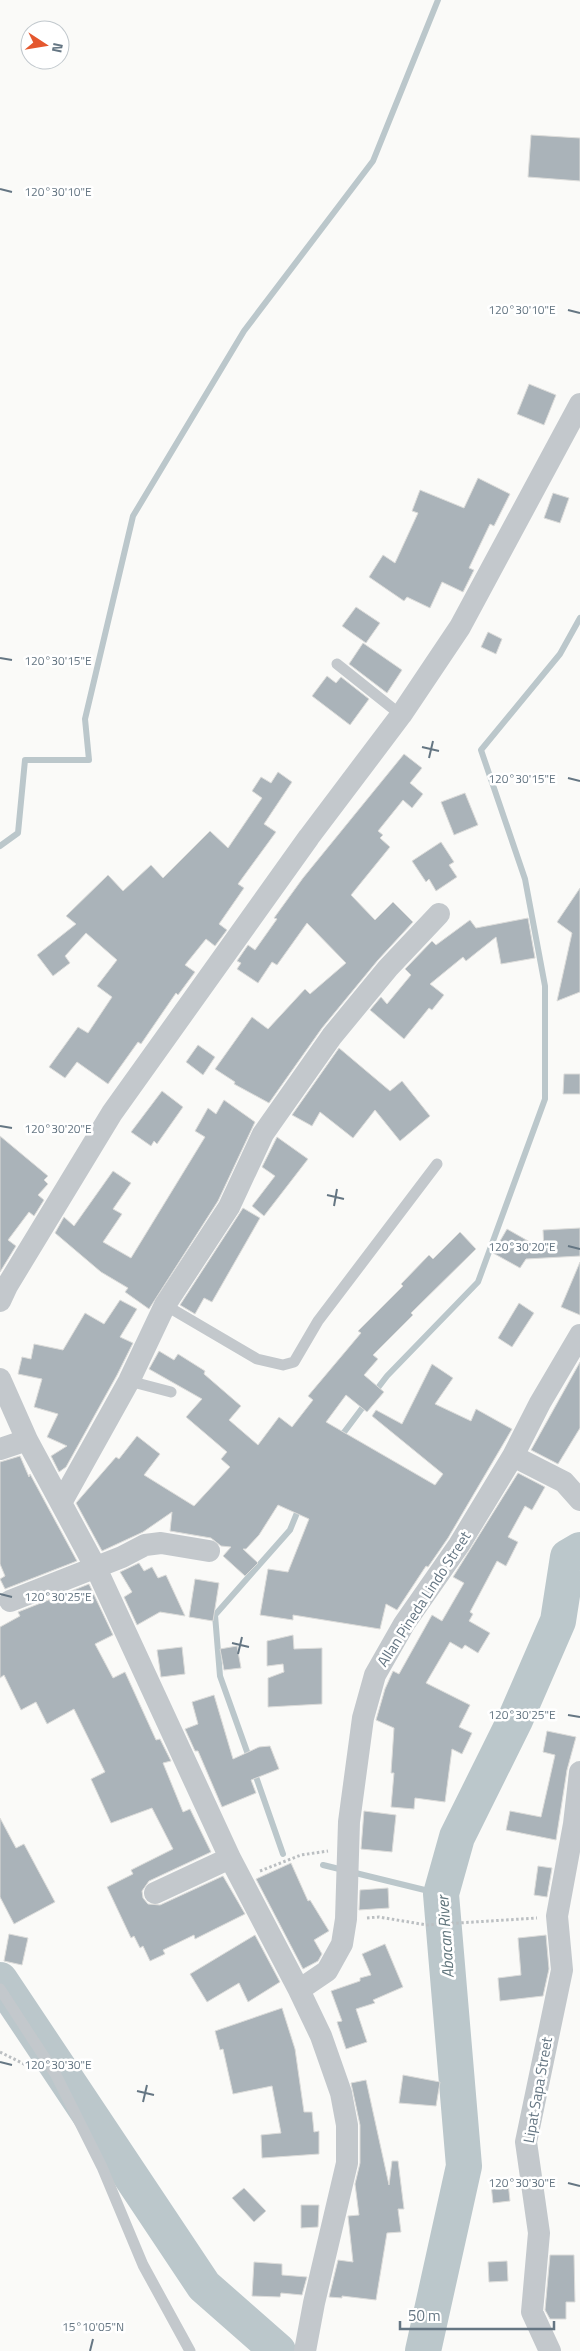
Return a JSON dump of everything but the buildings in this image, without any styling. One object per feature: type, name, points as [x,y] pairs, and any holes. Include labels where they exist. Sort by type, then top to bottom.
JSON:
[{"type":"street","points":[[0,1301],[7,1286],[112,1113],[309,837],[401,715],[460,627],[580,404]]},
{"type":"street","points":[[61,1503],[129,1381],[165,1305],[228,1206],[263,1134],[326,1044],[388,968],[439,914]]},
{"type":"street","name":"Allan Pineda Lindo Street","points":[[299,1990],[327,1971],[342,1944],[346,1919],[347,1848],[363,1718],[375,1675],[404,1624],[459,1545],[513,1456],[540,1402],[580,1335]]},
{"type":"street","points":[[0,1379],[27,1440],[96,1568],[230,1858],[299,1990],[321,2036],[338,2085],[347,2125],[347,2163],[314,2303],[305,2351]]},
{"type":"street","points":[[0,1449],[27,1440]]},
{"type":"street","points":[[513,1456],[564,1482],[580,1500]]},
{"type":"street","points":[[10,1601],[96,1568],[145,1545],[161,1543],[209,1551]]},
{"type":"street","name":"Lipat Sapa Street","points":[[550,2351],[532,2312],[539,2233],[526,2142],[562,1970],[552,1917],[574,1824],[580,1772]]},
{"type":"street","points":[[155,1893],[230,1858]]},
{"type":"lane","points":[[337,664],[401,715]]},
{"type":"lane","points":[[165,1305],[257,1358],[283,1365],[294,1362],[318,1321],[437,1164]]},
{"type":"lane","points":[[129,1381],[172,1392]]},
{"type":"lane","points":[[0,1989],[56,2075],[102,2167],[143,2265],[190,2351]]},
{"type":"path","points":[[240,1878],[301,1855],[347,1848]]},
{"type":"path","points":[[346,1919],[379,1917],[427,1925],[552,1917]]},
{"type":"path","points":[[0,2052],[43,2074],[56,2075]]},
{"type":"waterway","points":[[0,846],[18,833],[25,760],[89,760],[85,719],[133,516],[244,331],[373,161],[438,0]]},
{"type":"waterway","points":[[374,1393],[387,1376],[478,1282],[545,1099],[545,986],[525,879],[481,750],[560,654],[580,618]]},
{"type":"waterway","points":[[339,1439],[366,1403]]},
{"type":"waterway","points":[[250,1760],[220,1676],[215,1615],[290,1530],[299,1508]]},
{"type":"waterway","name":"Abacan River","points":[[423,2351],[464,2166],[441,1894],[457,1837],[515,1720],[558,1621],[568,1557],[580,1550]]},
{"type":"waterway","points":[[254,1771],[283,1854]]},
{"type":"waterway","points":[[323,1865],[441,1894]]},
{"type":"waterway","points":[[0,1980],[204,2286],[278,2351]]}]
